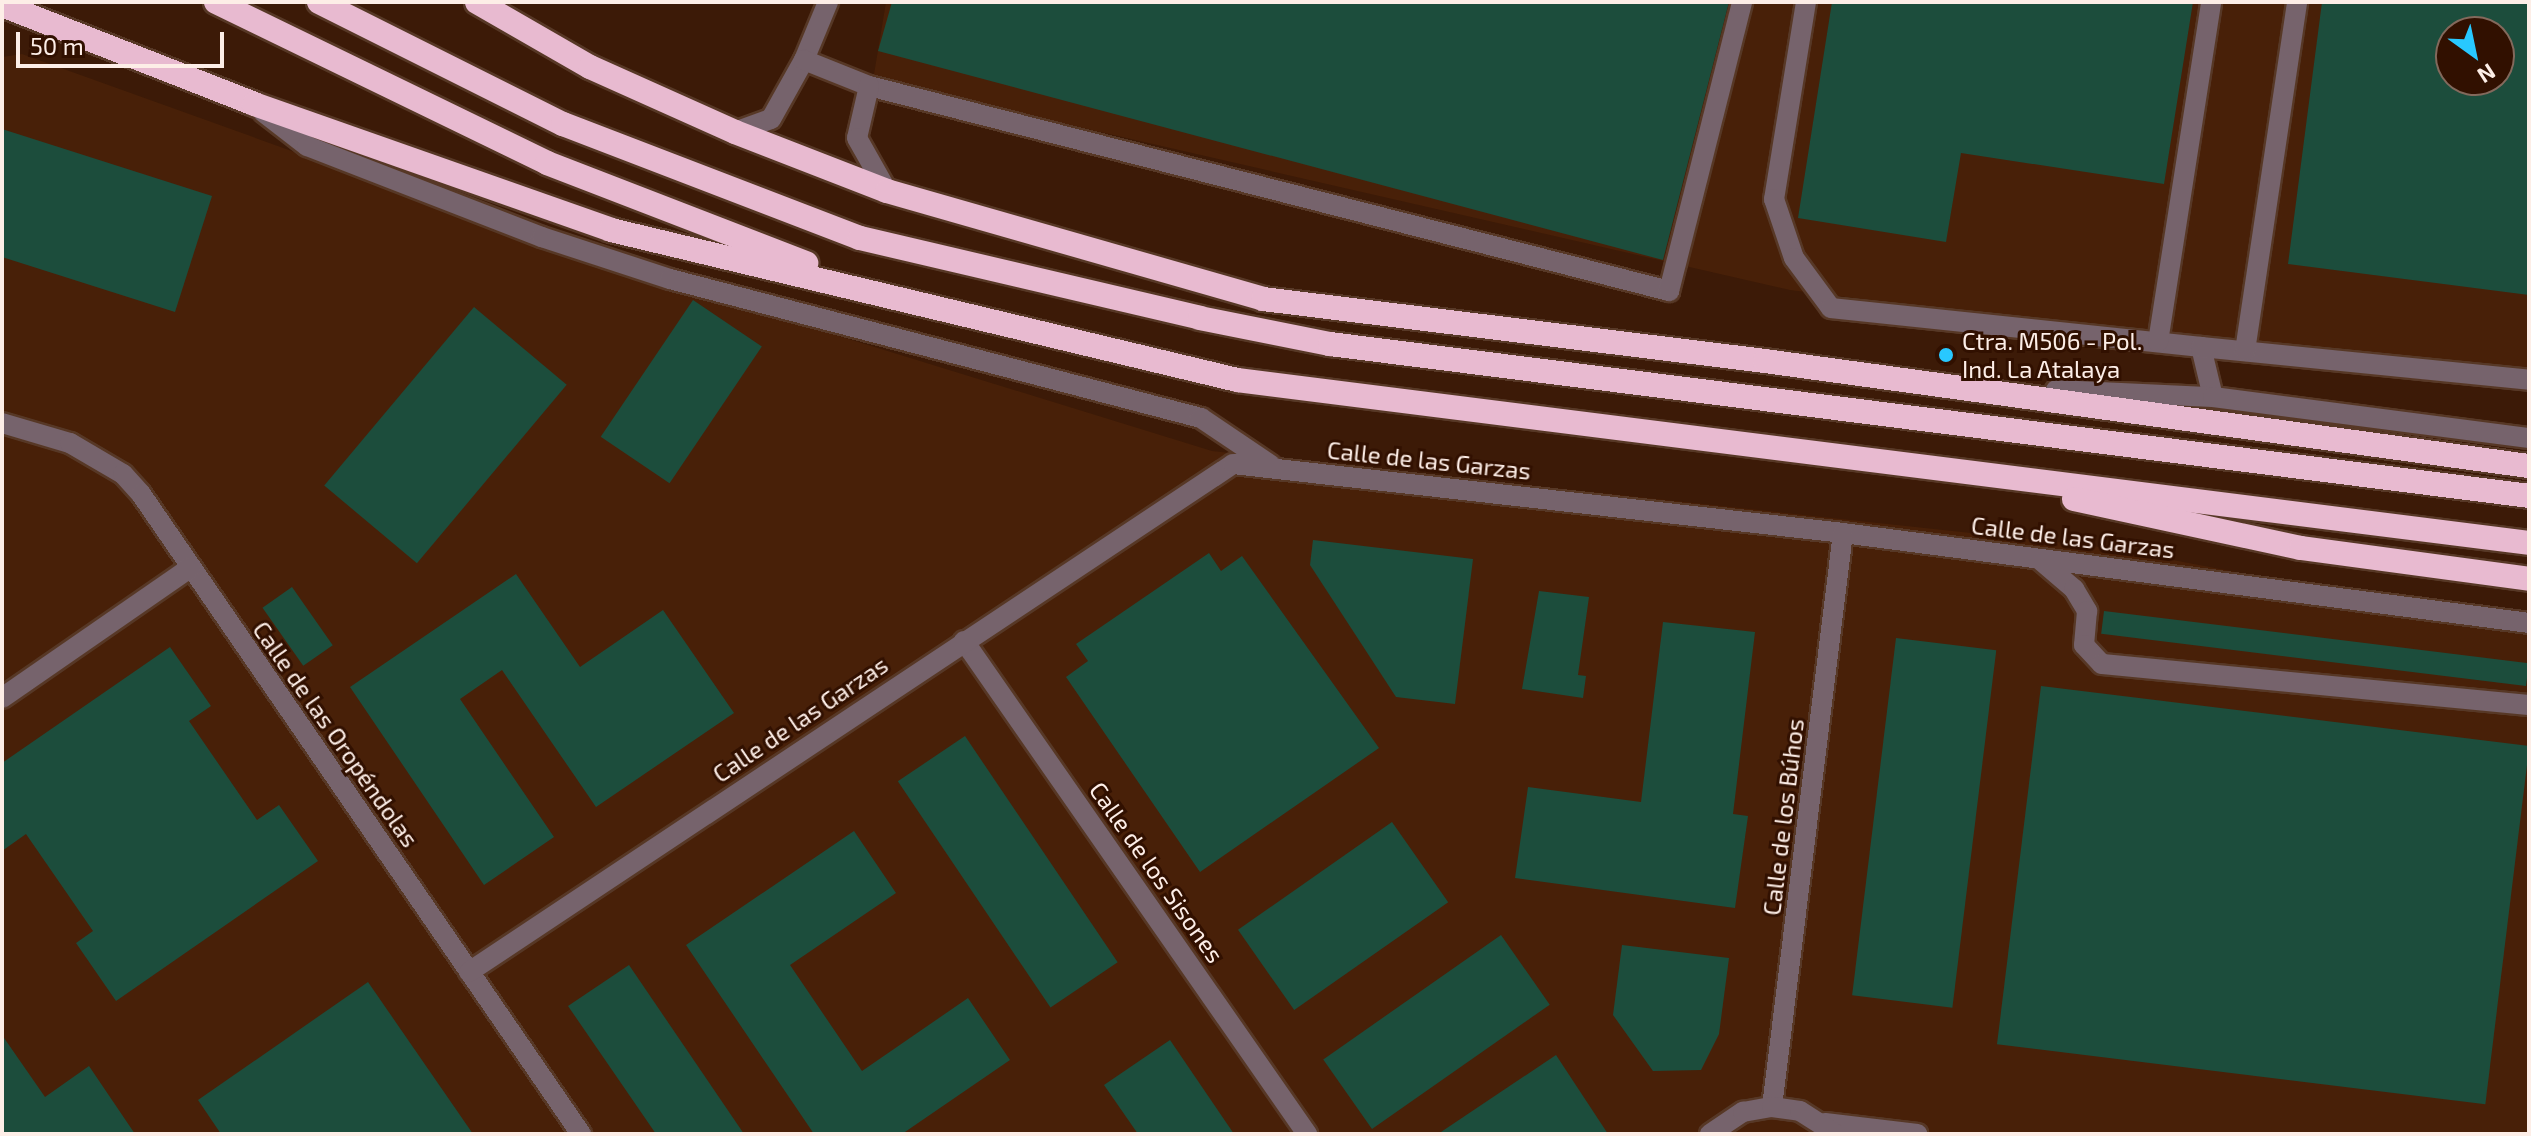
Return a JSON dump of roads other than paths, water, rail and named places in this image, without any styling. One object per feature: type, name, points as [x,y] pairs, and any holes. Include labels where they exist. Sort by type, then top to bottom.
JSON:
[{"type":"highway","points":[[216,2],[547,163],[910,300]]},
{"type":"highway","points":[[319,2],[563,124],[860,238],[1200,318],[1330,344],[2529,496]]},
{"type":"highway","points":[[477,2],[590,67],[735,132],[887,191],[1263,299],[1765,361],[2529,466]]},
{"type":"highway","points":[[2,5],[254,104],[611,230],[1237,380],[2023,482],[2529,543]]},
{"type":"highway","points":[[2023,482],[2107,510],[2301,548],[2529,579]]},
{"type":"street","points":[[735,132],[771,119],[804,60],[828,2]]},
{"type":"street","points":[[804,60],[869,86],[1669,291],[1742,2]]},
{"type":"street","points":[[1806,2],[1774,199],[1794,258],[1831,308],[2529,380]]},
{"type":"street","points":[[2158,342],[2211,2]]},
{"type":"street","points":[[2245,351],[2297,2]]},
{"type":"street","points":[[869,86],[857,138],[887,191]]},
{"type":"street","points":[[254,104],[307,146],[542,237],[670,279],[1201,418],[1277,469]]},
{"type":"street","points":[[2201,347],[2213,397]]},
{"type":"street","points":[[1765,361],[2111,395],[2213,397],[2529,438]]},
{"type":"street","name":"Calle de las Oropéndolas","points":[[2,423],[70,443],[123,474],[581,1134]]},
{"type":"street","name":"Calle de las Garzas","points":[[469,972],[1233,464],[1843,533],[2529,623]]},
{"type":"street","name":"Calle de los Búhos","points":[[1772,1107],[1843,533]]},
{"type":"street","points":[[2040,560],[2074,589],[2087,611],[2084,645],[2102,664],[2529,705]]},
{"type":"street","points":[[2,698],[190,568]]},
{"type":"street","name":"Calle de los Sisones","points":[[964,641],[1307,1134]]},
{"type":"street","points":[[1710,1134],[1743,1112],[1772,1107],[1800,1111],[1831,1128],[1917,1134]]},
{"type":"place","name":"Ctra. M506 - Pol. Ind. La Atalaya","points":[[1946,355]]}]
